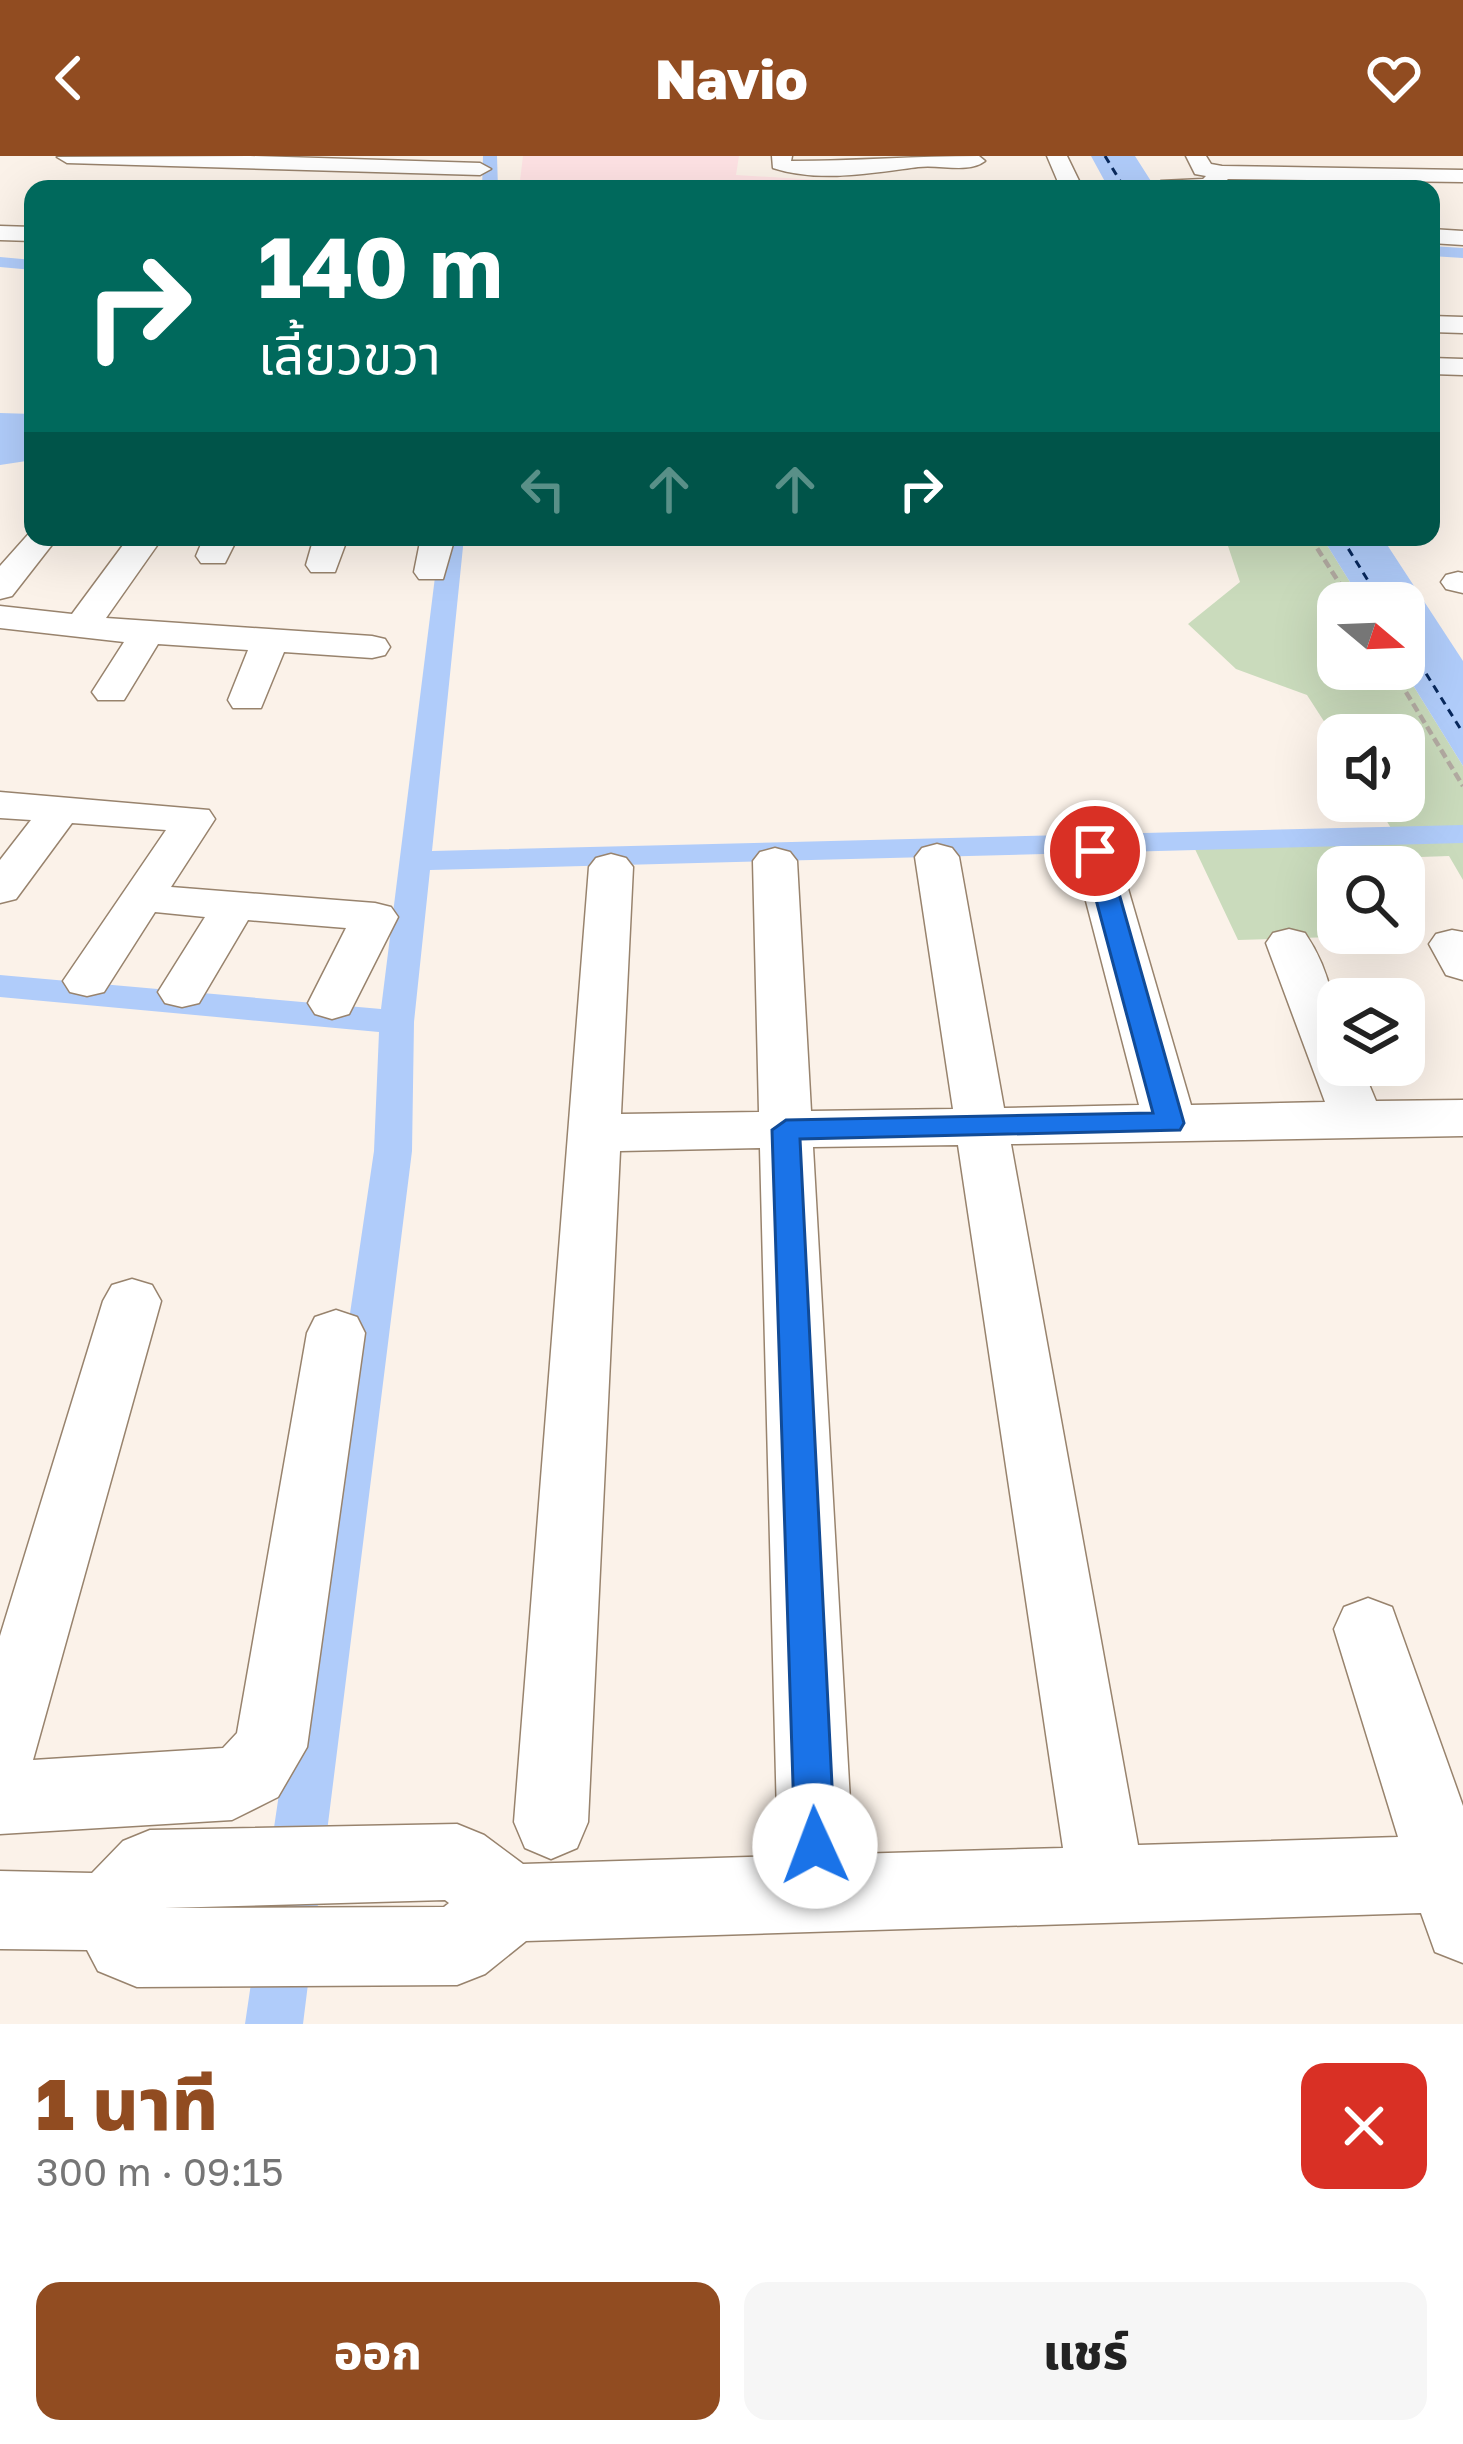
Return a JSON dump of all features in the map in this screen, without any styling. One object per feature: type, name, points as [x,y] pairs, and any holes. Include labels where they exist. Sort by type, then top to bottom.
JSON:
[{"type":"street","points":[[782,156],[780,164],[790,166],[869,169],[974,158]]},
{"type":"street","points":[[1196,156],[1203,169],[1226,180]]},
{"type":"street","points":[[67,157],[308,160],[480,170]]},
{"type":"street","points":[[106,180],[135,157]]},
{"type":"street","points":[[191,180],[214,161]]},
{"type":"street","points":[[382,180],[395,166]]},
{"type":"street","points":[[1332,180],[1463,176]]},
{"type":"street","points":[[0,589],[33,546]]},
{"type":"street","points":[[82,626],[140,546]]},
{"type":"street","points":[[431,572],[436,546]]},
{"type":"street","points":[[0,617],[148,633],[372,647]]},
{"type":"street","points":[[112,692],[148,633]]},
{"type":"street","points":[[247,700],[270,640]]},
{"type":"street","points":[[3,806],[36,768]]},
{"type":"street","points":[[134,815],[164,778]]},
{"type":"street","points":[[3,806],[194,819],[87,981]]},
{"type":"street","points":[[0,890],[60,810]]},
{"type":"street","points":[[1095,851],[1170,1123]]},
{"type":"street","points":[[937,857],[1107,1885]]},
{"type":"street","points":[[776,861],[817,1894]]},
{"type":"street","points":[[551,1822],[611,867]]},
{"type":"street","points":[[143,898],[376,917],[332,1003]]},
{"type":"street","points":[[182,992],[234,906]]},
{"type":"street","points":[[1289,944],[1357,1120]]},
{"type":"street","points":[[595,1133],[1463,1118]]},
{"type":"street","points":[[0,1753],[132,1301]]},
{"type":"street","points":[[0,1798],[232,1784],[260,1763],[271,1747],[336,1333]]},
{"type":"street","points":[[0,1910],[131,1909],[484,1882],[817,1894],[1107,1885],[1456,1899],[1368,1629]]},
{"type":"street","points":[[131,1909],[457,1946],[484,1882]]},
{"type":"path","points":[[1316,546],[1339,582]]},
{"type":"path","points":[[1405,690],[1463,786]]},
{"type":"shaded area","points":[[523,156],[739,156],[736,175],[817,180],[520,180]]},
{"type":"green space","points":[[1228,546],[1328,546],[1350,582],[1317,582],[1317,690],[1416,690],[1463,766],[1463,880],[1449,856],[1425,857],[1425,846],[1317,846],[1317,937],[1238,940],[1194,847],[1399,842],[1387,822],[1425,822],[1425,714],[1319,714],[1307,695],[1236,669],[1188,624],[1240,582]]},
{"type":"water","points":[[1091,156],[1135,156],[1150,180],[1104,180]]},
{"type":"water","points":[[0,413],[24,414],[24,461],[0,465]]},
{"type":"water","points":[[1328,546],[1388,546],[1411,582],[1350,582]]},
{"type":"water","points":[[1425,603],[1463,661],[1463,766],[1416,690],[1425,690]]},
{"type":"waterway","points":[[490,156],[490,180]]},
{"type":"waterway","points":[[1440,252],[1463,253]]},
{"type":"waterway","points":[[0,262],[24,264]]},
{"type":"waterway","points":[[415,861],[451,546]]},
{"type":"waterway","points":[[415,861],[1463,834]]},
{"type":"waterway","points":[[397,1022],[415,861]]},
{"type":"waterway","points":[[0,986],[397,1022]]},
{"type":"waterway","points":[[274,2024],[393,1151],[397,1022]]},
{"type":"ferry route","points":[[1105,156],[1120,180]]},
{"type":"ferry route","points":[[1347,546],[1369,582]]},
{"type":"ferry route","points":[[1425,672],[1463,733]]},
{"type":"route","points":[[815,1846],[786,1130],[1170,1123],[1095,851]]}]
